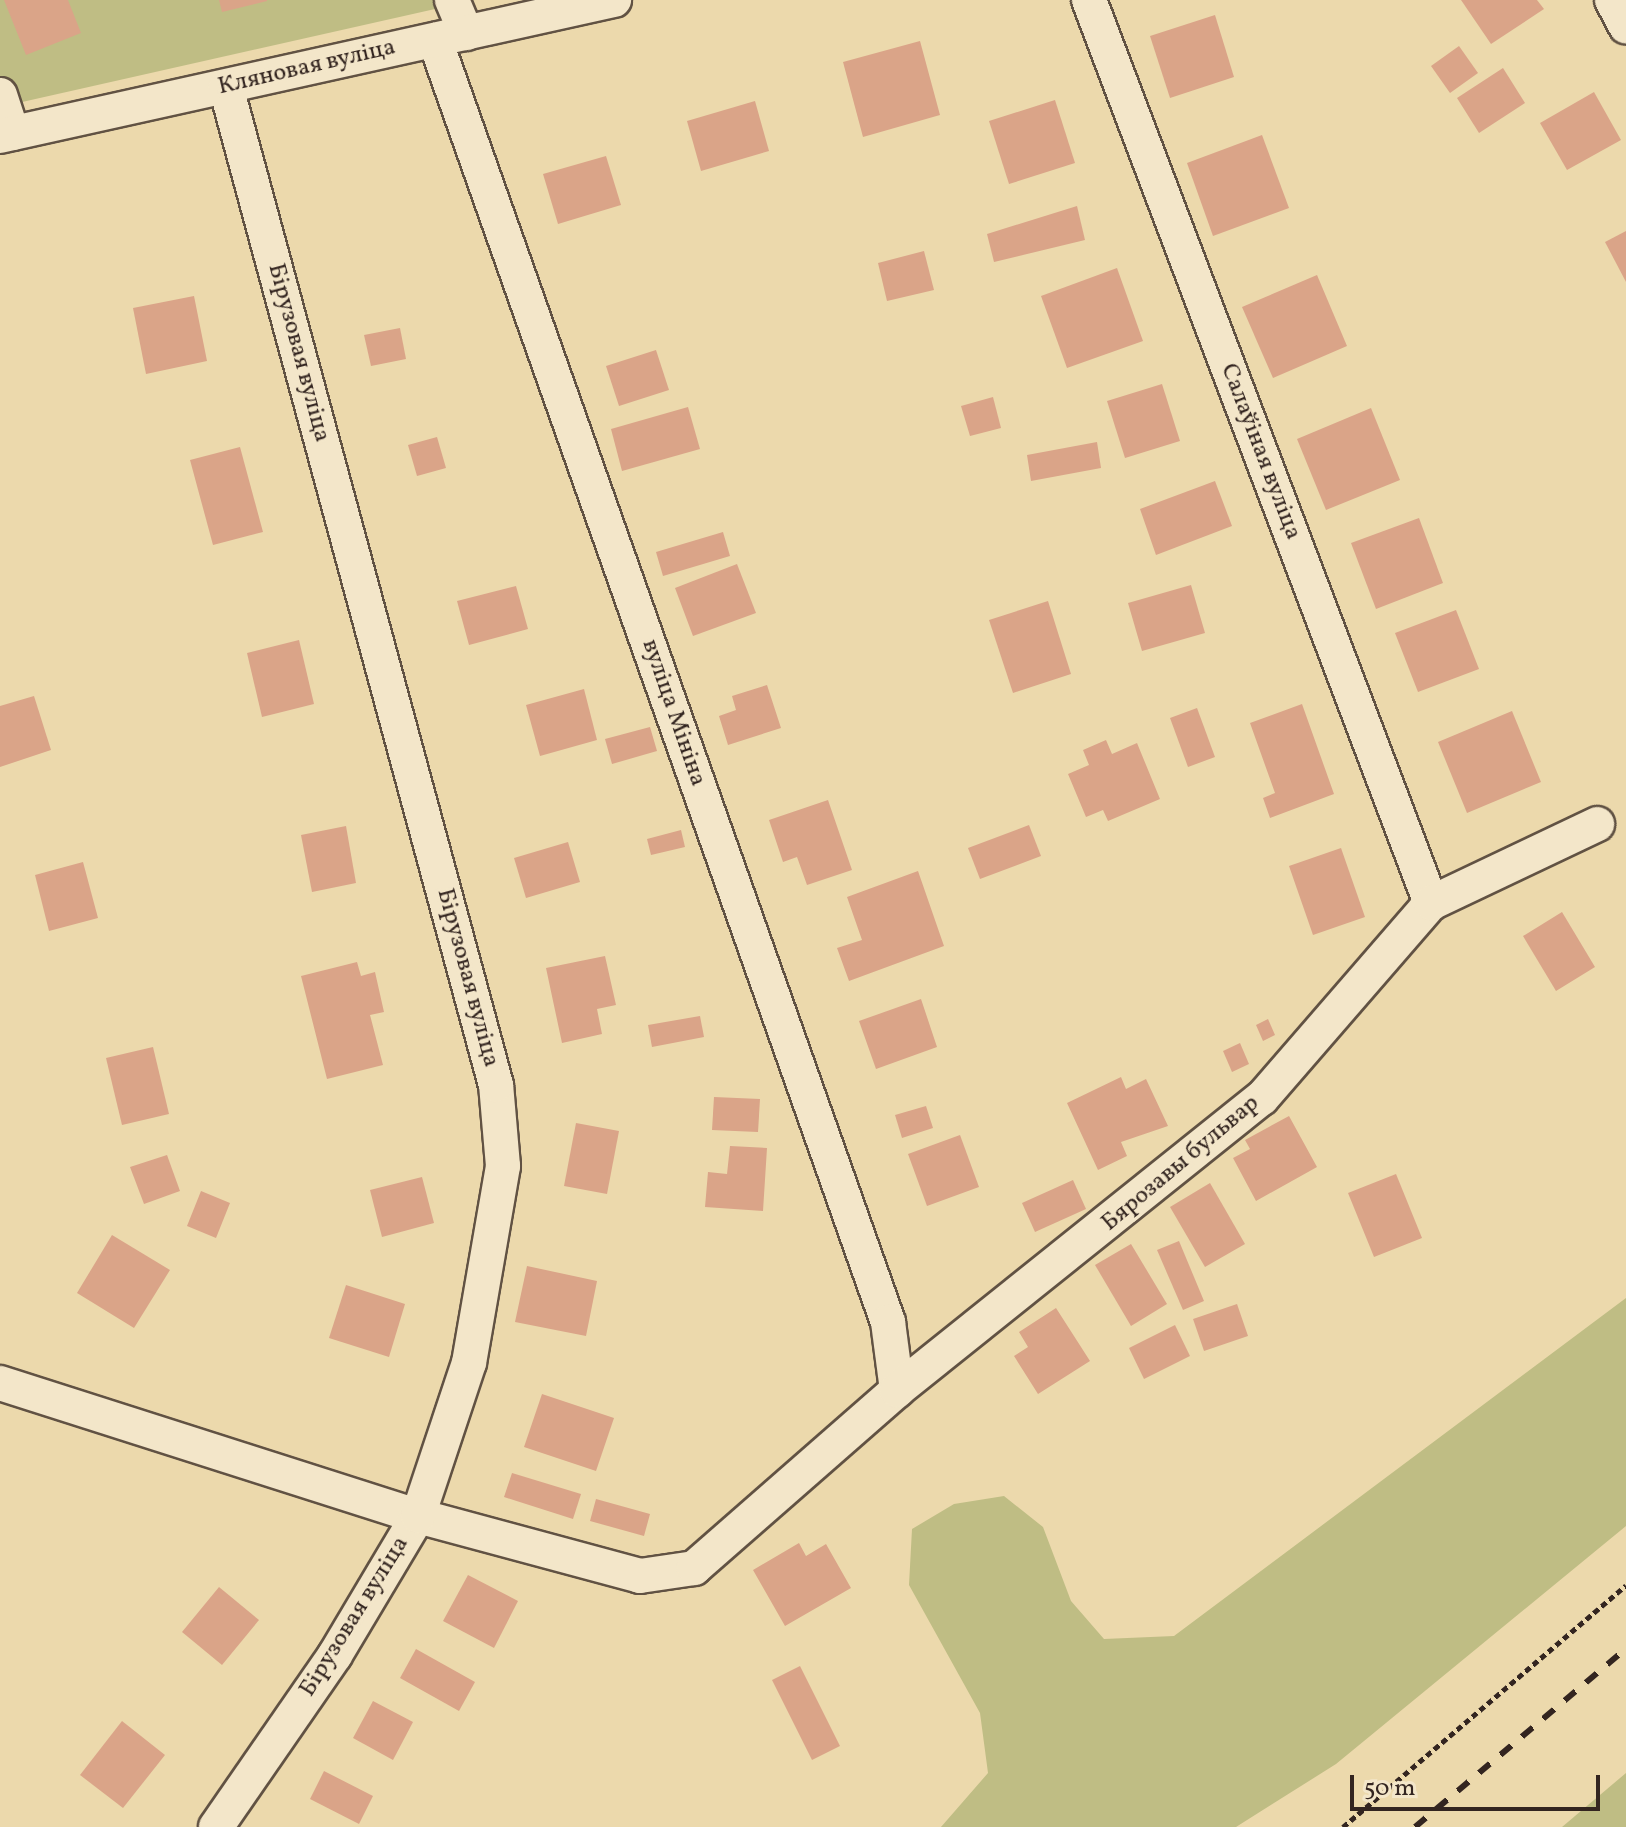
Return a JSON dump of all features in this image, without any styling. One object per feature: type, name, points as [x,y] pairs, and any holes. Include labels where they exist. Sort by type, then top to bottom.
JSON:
[{"type":"street","name":"вуліца Мініна","points":[[452,0],[450,36],[888,1322],[897,1390]]},
{"type":"street","name":"Кляновая вуліца","points":[[6,135],[614,0]]},
{"type":"street","name":"Салаўіная вуліца","points":[[1089,0],[1431,903]]},
{"type":"street","points":[[1612,0],[1626,26]]},
{"type":"street","name":"Бірузовая вуліца","points":[[216,1827],[335,1655],[418,1516],[469,1363],[503,1166],[496,1085],[226,87]]},
{"type":"street","points":[[0,95],[6,135]]},
{"type":"street","points":[[1431,903],[1597,824]]},
{"type":"street","name":"Бярозавы бульвар","points":[[0,1383],[418,1516],[640,1576],[694,1568],[897,1390],[1262,1098],[1431,903]]},
{"type":"path","points":[[1343,1827],[1626,1585]]},
{"type":"shaded area","points":[[0,0],[475,0],[0,107]]},
{"type":"shaded area","points":[[1626,1298],[1626,1526],[1336,1764],[1236,1827],[941,1827],[988,1773],[980,1713],[909,1585],[912,1529],[954,1504],[1004,1496],[1043,1527],[1071,1601],[1104,1639],[1174,1636]]},
{"type":"shaded area","points":[[1626,1773],[1626,1827],[1562,1827]]},
{"type":"building","points":[[4,0],[68,0],[81,33],[26,55]]},
{"type":"building","points":[[219,0],[267,0],[267,1],[222,12]]},
{"type":"building","points":[[1461,0],[1537,0],[1544,9],[1491,44]]},
{"type":"building","points":[[1215,15],[1234,77],[1170,98],[1150,36]]},
{"type":"building","points":[[920,41],[940,115],[863,137],[843,62]]},
{"type":"building","points":[[1459,46],[1478,73],[1450,93],[1431,66]]},
{"type":"building","points":[[1503,68],[1525,103],[1479,133],[1457,98]]},
{"type":"building","points":[[1594,92],[1621,140],[1567,170],[1540,123]]},
{"type":"building","points":[[1055,100],[1075,163],[1009,184],[989,121]]},
{"type":"building","points":[[755,101],[769,151],[701,171],[687,121]]},
{"type":"building","points":[[1262,135],[1289,208],[1213,236],[1187,163]]},
{"type":"building","points":[[606,156],[621,205],[558,224],[543,174]]},
{"type":"building","points":[[1077,206],[1085,240],[994,262],[987,234]]},
{"type":"building","points":[[1626,231],[1626,282],[1605,242]]},
{"type":"building","points":[[924,251],[934,290],[887,301],[878,263]]},
{"type":"building","points":[[1117,268],[1143,341],[1067,368],[1041,296]]},
{"type":"building","points":[[1317,275],[1347,346],[1273,378],[1242,307]]},
{"type":"building","points":[[194,296],[207,361],[146,374],[133,308]]},
{"type":"building","points":[[400,328],[406,359],[371,366],[364,335]]},
{"type":"building","points":[[656,350],[669,390],[619,406],[606,366]]},
{"type":"building","points":[[1162,384],[1180,441],[1125,458],[1107,401]]},
{"type":"building","points":[[993,397],[1001,428],[970,436],[961,406]]},
{"type":"building","points":[[688,407],[700,449],[622,471],[611,429]]},
{"type":"building","points":[[1371,408],[1400,480],[1326,510],[1297,439]]},
{"type":"building","points":[[437,437],[446,468],[417,476],[408,445]]},
{"type":"building","points":[[1097,442],[1101,468],[1031,481],[1027,455]]},
{"type":"building","points":[[240,447],[263,532],[213,545],[190,460]]},
{"type":"building","points":[[1215,481],[1232,526],[1156,555],[1140,509]]},
{"type":"building","points":[[1419,518],[1443,583],[1376,609],[1351,543]]},
{"type":"building","points":[[723,532],[730,556],[663,576],[656,552]]},
{"type":"building","points":[[737,564],[756,613],[693,636],[675,588]]},
{"type":"building","points":[[1191,585],[1205,633],[1142,651],[1128,603]]},
{"type":"building","points":[[516,586],[528,629],[469,645],[457,601]]},
{"type":"building","points":[[1048,601],[1071,674],[1013,693],[989,620]]},
{"type":"building","points":[[1456,610],[1479,669],[1418,692],[1395,633]]},
{"type":"building","points":[[299,640],[314,704],[262,717],[247,653]]},
{"type":"building","points":[[767,685],[781,728],[728,745],[719,716],[736,710],[732,696]]},
{"type":"building","points":[[584,689],[597,740],[540,756],[526,705]]},
{"type":"building","points":[[34,696],[51,750],[0,767],[0,706]]},
{"type":"building","points":[[1302,704],[1334,794],[1270,818],[1263,798],[1275,793],[1250,723]]},
{"type":"building","points":[[1197,708],[1215,757],[1188,767],[1170,718]]},
{"type":"building","points":[[1512,711],[1541,782],[1467,813],[1438,742]]},
{"type":"building","points":[[650,727],[657,751],[612,764],[605,739]]},
{"type":"building","points":[[1106,740],[1112,754],[1137,743],[1160,799],[1108,821],[1103,810],[1086,817],[1068,774],[1089,765],[1083,750]]},
{"type":"building","points":[[828,800],[852,870],[807,885],[797,857],[783,862],[769,820]]},
{"type":"building","points":[[1029,825],[1041,856],[980,879],[968,848]]},
{"type":"building","points":[[346,826],[356,883],[312,892],[301,835]]},
{"type":"building","points":[[681,830],[685,847],[651,855],[647,839]]},
{"type":"building","points":[[568,842],[580,882],[526,898],[514,858]]},
{"type":"building","points":[[1341,848],[1365,917],[1313,935],[1289,866]]},
{"type":"building","points":[[83,862],[98,918],[49,931],[35,875]]},
{"type":"building","points":[[918,871],[944,946],[849,981],[837,948],[862,940],[847,897]]},
{"type":"building","points":[[1562,912],[1595,967],[1556,991],[1523,936]]},
{"type":"building","points":[[605,956],[616,1005],[597,1009],[602,1034],[562,1043],[546,968]]},
{"type":"building","points":[[357,962],[361,976],[375,972],[384,1012],[370,1015],[383,1065],[327,1079],[301,976]]},
{"type":"building","points":[[921,999],[937,1047],[876,1069],[859,1021]]},
{"type":"building","points":[[700,1016],[704,1037],[652,1047],[648,1025]]},
{"type":"building","points":[[1268,1019],[1275,1035],[1263,1041],[1256,1025]]},
{"type":"building","points":[[1240,1043],[1249,1064],[1232,1072],[1223,1051]]},
{"type":"building","points":[[153,1047],[169,1114],[122,1125],[106,1058]]},
{"type":"building","points":[[1121,1077],[1126,1089],[1146,1079],[1168,1126],[1121,1142],[1127,1156],[1098,1170],[1067,1103]]},
{"type":"building","points":[[714,1097],[760,1099],[758,1132],[712,1130]]},
{"type":"building","points":[[926,1106],[933,1128],[902,1138],[895,1115]]},
{"type":"building","points":[[1289,1116],[1317,1167],[1256,1201],[1233,1158],[1250,1149],[1245,1140]]},
{"type":"building","points":[[576,1123],[619,1131],[607,1194],[564,1186]]},
{"type":"building","points":[[960,1135],[979,1187],[927,1206],[908,1154]]},
{"type":"building","points":[[730,1146],[767,1148],[763,1211],[705,1207],[708,1172],[727,1174]]},
{"type":"building","points":[[167,1155],[180,1191],[144,1204],[130,1167]]},
{"type":"building","points":[[1396,1174],[1422,1238],[1374,1257],[1348,1193]]},
{"type":"building","points":[[422,1177],[434,1223],[382,1237],[370,1190]]},
{"type":"building","points":[[1073,1180],[1086,1209],[1035,1232],[1022,1203]]},
{"type":"building","points":[[1210,1183],[1245,1244],[1205,1267],[1170,1207]]},
{"type":"building","points":[[201,1191],[230,1203],[216,1238],[187,1226]]},
{"type":"building","points":[[112,1235],[170,1270],[134,1328],[77,1293]]},
{"type":"building","points":[[1179,1241],[1204,1301],[1183,1310],[1157,1250]]},
{"type":"building","points":[[1131,1244],[1167,1304],[1131,1326],[1095,1265]]},
{"type":"building","points":[[527,1266],[597,1281],[586,1336],[515,1322]]},
{"type":"building","points":[[346,1285],[405,1304],[389,1357],[329,1338]]},
{"type":"building","points":[[1237,1304],[1248,1336],[1204,1351],[1193,1319]]},
{"type":"building","points":[[1056,1308],[1090,1361],[1038,1394],[1014,1356],[1028,1347],[1019,1332]]},
{"type":"building","points":[[1175,1325],[1190,1356],[1144,1379],[1129,1348]]},
{"type":"building","points":[[542,1394],[614,1418],[596,1471],[524,1447]]},
{"type":"building","points":[[512,1473],[581,1494],[573,1519],[504,1497]]},
{"type":"building","points":[[596,1499],[650,1514],[644,1536],[590,1521]]},
{"type":"building","points":[[799,1543],[806,1556],[826,1544],[851,1588],[785,1626],[753,1570]]},
{"type":"building","points":[[468,1575],[518,1601],[494,1648],[443,1621]]},
{"type":"building","points":[[219,1587],[259,1620],[222,1665],[182,1632]]},
{"type":"building","points":[[416,1649],[475,1682],[459,1711],[400,1678]]},
{"type":"building","points":[[800,1666],[840,1746],[812,1760],[772,1680]]},
{"type":"building","points":[[373,1701],[413,1722],[393,1760],[353,1738]]},
{"type":"building","points":[[122,1721],[165,1755],[123,1808],[80,1775]]},
{"type":"building","points":[[324,1771],[373,1796],[359,1824],[310,1799]]},
{"type":"railway","points":[[1415,1827],[1626,1649]]}]
